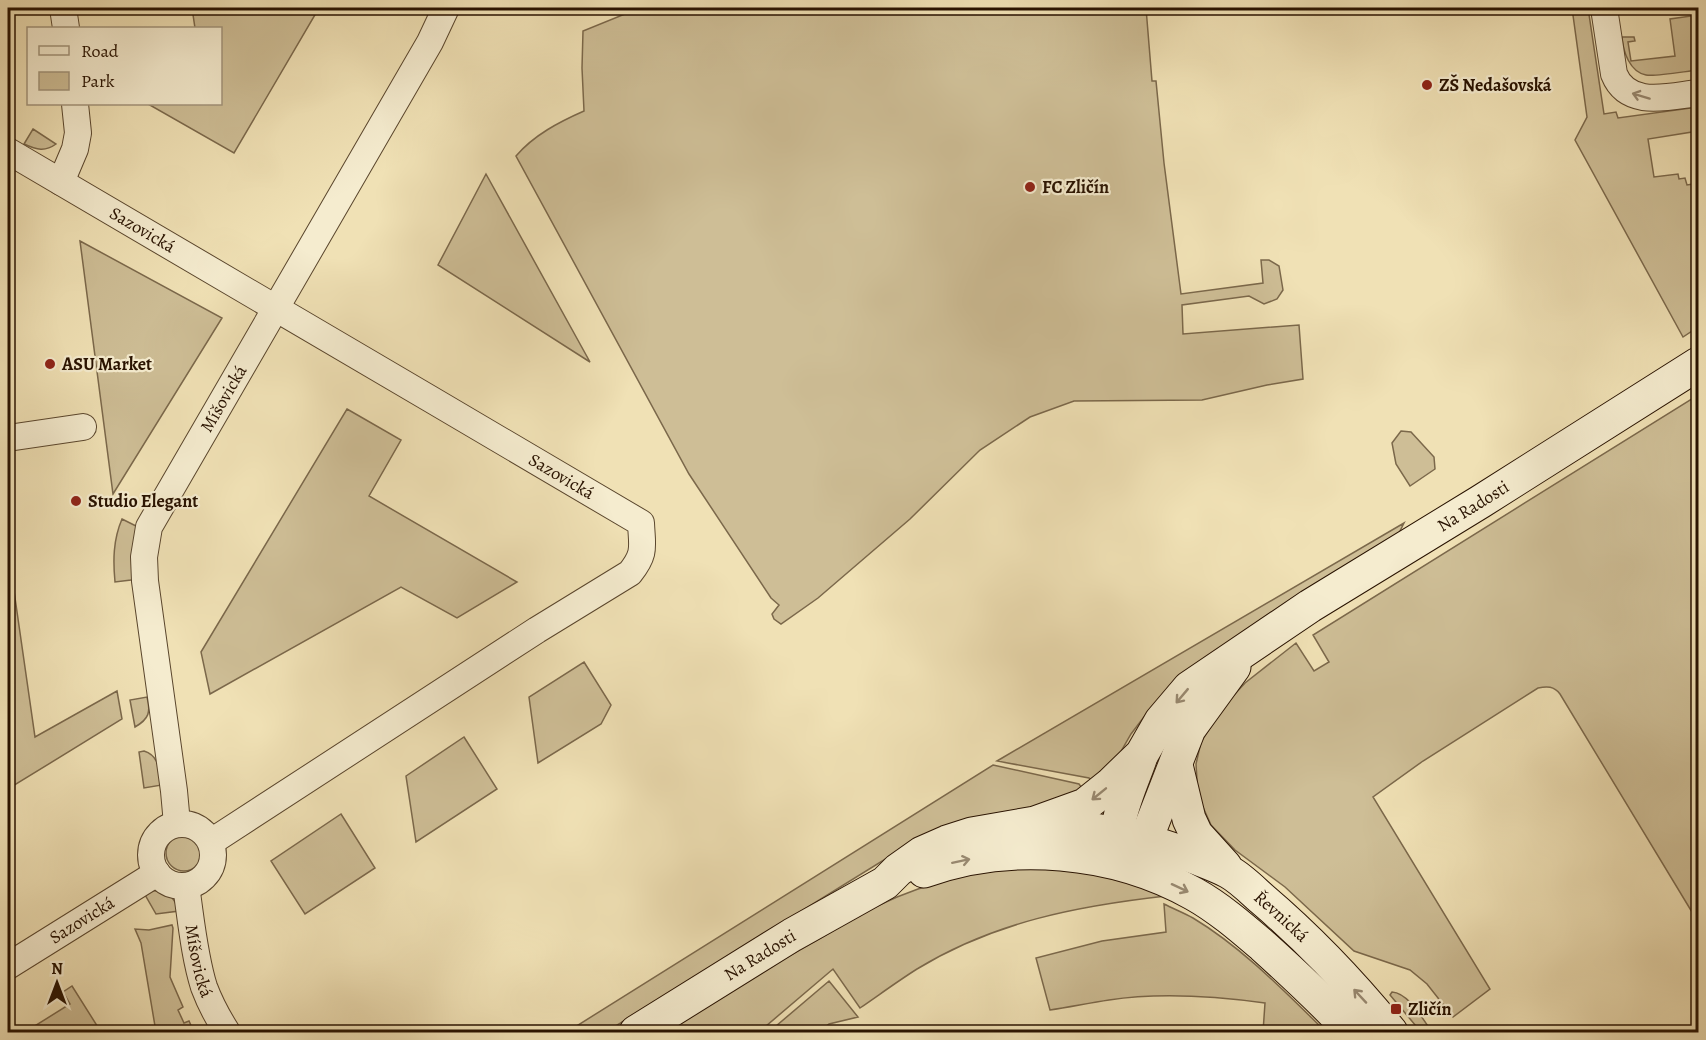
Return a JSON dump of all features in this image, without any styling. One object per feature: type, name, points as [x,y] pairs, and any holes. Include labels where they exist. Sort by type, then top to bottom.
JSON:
[{"type":"main road","name":"Na Radosti","points":[[636,1032],[792,935],[885,883],[910,861],[947,842],[972,834],[1035,823],[1085,805],[1142,754],[1161,721],[1189,688],[1310,606],[1698,364]]},
{"type":"main road","name":"Na Radosti","points":[[1131,837],[1176,765],[1190,729],[1246,650]]},
{"type":"main road","points":[[1131,837],[1142,754]]},
{"type":"main road","points":[[1176,765],[1196,834],[1230,872]]},
{"type":"main road","name":"Na Radosti","points":[[885,883],[964,860],[1012,854],[1076,856],[1126,866],[1143,847],[1131,837],[1079,826],[1035,823]]},
{"type":"main road","name":"Řevnická","points":[[1131,837],[1186,854],[1230,872],[1276,911],[1328,961],[1370,1005],[1391,1032]]},
{"type":"main road","name":"Řevnická","points":[[1126,866],[1154,875],[1195,894],[1237,924],[1323,1001],[1352,1032]]},
{"type":"street","points":[[63,8],[66,27]]},
{"type":"street","name":"Míšovická","points":[[177,824],[145,581],[144,556],[149,527],[430,42],[446,8]]},
{"type":"street","points":[[1604,8],[1617,82],[1635,95],[1649,99],[1698,93]]},
{"type":"street","points":[[61,182],[75,149],[78,133],[75,105]]},
{"type":"street","name":"Sazovická","points":[[8,151],[641,523],[642,552],[640,561],[630,573],[537,630],[211,842]]},
{"type":"street","points":[[8,438],[83,427]]},
{"type":"street","points":[[177,824],[197,827],[211,842],[213,861],[210,870],[196,884],[186,886],[170,884],[162,879],[152,864],[153,843],[167,828],[177,824]]},
{"type":"street","name":"Sazovická","points":[[8,966],[157,873]]},
{"type":"street","name":"Míšovická","points":[[186,886],[204,986],[214,1011],[227,1032]]},
{"type":"green space","points":[[192,8],[319,8],[234,153],[150,105],[222,105],[222,27],[195,27]]},
{"type":"green space","points":[[625,8],[1146,8],[1152,81],[1156,81],[1181,294],[1263,283],[1261,260],[1269,260],[1279,266],[1283,290],[1277,299],[1264,304],[1249,296],[1182,305],[1183,334],[1299,325],[1303,379],[1202,400],[1074,401],[1030,417],[980,450],[910,519],[818,598],[781,624],[774,619],[772,614],[779,605],[771,598],[689,474],[516,156],[547,130],[584,111],[583,31],[625,14]]},
{"type":"green space","points":[[1572,8],[1588,8],[1604,114],[1616,112],[1618,118],[1698,107],[1698,131],[1648,139],[1654,177],[1678,174],[1679,179],[1685,178],[1687,185],[1693,184],[1693,176],[1698,175],[1698,327],[1683,337],[1575,140],[1587,117]]},
{"type":"green space","points":[[1698,15],[1698,70],[1646,75],[1632,66],[1626,55],[1622,37],[1634,37],[1635,41],[1628,42],[1631,61],[1675,56],[1670,19]]},
{"type":"green space","points":[[33,129],[56,144],[41,149],[24,144]]},
{"type":"green space","points":[[486,174],[590,362],[438,265]]},
{"type":"green space","points":[[80,241],[222,318],[113,494]]},
{"type":"green space","points":[[1698,395],[1698,922],[1560,694],[1550,687],[1538,688],[1423,761],[1373,797],[1490,989],[1453,1017],[1427,984],[1410,970],[1354,951],[1285,887],[1235,850],[1211,825],[1198,796],[1196,764],[1201,742],[1223,707],[1245,683],[1296,643],[1314,671],[1329,662],[1313,635]]},
{"type":"green space","points":[[347,409],[401,440],[369,496],[517,582],[457,618],[401,587],[210,694],[201,652]]},
{"type":"green space","points":[[1401,431],[1411,432],[1434,457],[1435,469],[1410,486],[1396,464],[1392,443]]},
{"type":"green space","points":[[122,519],[138,527],[133,578],[115,582],[114,550]]},
{"type":"green space","points":[[1404,523],[1398,535],[1150,709],[1131,734],[1116,760],[1095,784],[1089,778],[997,761]]},
{"type":"green space","points":[[10,563],[35,737],[117,691],[122,719],[8,789],[8,564]]},
{"type":"green space","points":[[584,662],[611,705],[601,724],[538,763],[529,697]]},
{"type":"green space","points":[[147,697],[148,715],[135,727],[130,700]]},
{"type":"green space","points":[[464,737],[497,789],[416,842],[406,776]]},
{"type":"green space","points":[[144,751],[156,760],[162,785],[144,788],[139,752]]},
{"type":"green space","points":[[993,765],[1079,784],[1085,792],[900,850],[606,1032],[567,1032]]},
{"type":"green space","points":[[341,814],[375,868],[305,914],[271,861]]},
{"type":"green space","points":[[184,835],[197,840],[202,853],[197,866],[184,871],[171,866],[166,853],[171,840]]},
{"type":"green space","points":[[1038,868],[1088,873],[1129,883],[1166,896],[1068,911],[1006,928],[946,953],[917,969],[860,1008],[833,969],[759,1032],[665,1032],[759,973],[864,912],[897,897],[970,874],[1005,869]]},
{"type":"green space","points":[[148,891],[168,894],[179,911],[156,914],[144,893]]},
{"type":"green space","points":[[1164,904],[1193,918],[1229,943],[1263,971],[1326,1032],[1263,1032],[1265,1003],[1226,998],[1148,996],[1050,1010],[1036,958],[1102,941],[1166,932]]},
{"type":"green space","points":[[172,925],[170,977],[183,1007],[178,1010],[184,1023],[189,1021],[194,1032],[156,1032],[141,943],[135,929],[149,930]]},
{"type":"green space","points":[[829,981],[858,1017],[829,1024],[819,1032],[769,1032]]},
{"type":"green space","points":[[72,986],[101,1032],[25,1032],[70,1004],[63,992]]},
{"type":"green space","points":[[1392,992],[1410,1002],[1432,1032],[1421,1032],[1390,995]]},
{"type":"place","name":"ZŠ Nedašovská","points":[[1427,85]]},
{"type":"place","name":"FC Zličín","points":[[1030,187]]},
{"type":"place","name":"ASU Market","points":[[50,364]]},
{"type":"place","name":"Studio Elegant","points":[[76,501]]},
{"type":"place","name":"Zličín","points":[[1396,1009]]}]
